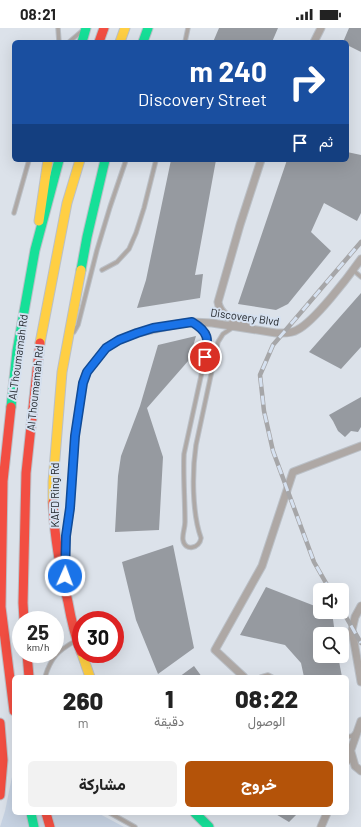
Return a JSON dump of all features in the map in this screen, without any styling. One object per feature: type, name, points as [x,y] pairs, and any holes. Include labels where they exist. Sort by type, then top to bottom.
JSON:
[{"type":"main road","points":[[83,40],[86,28]]},
{"type":"main road","points":[[99,40],[104,28]]},
{"type":"main road","points":[[121,40],[125,28]]},
{"type":"main road","points":[[144,40],[148,28]]},
{"type":"main road","points":[[34,250],[48,162]]},
{"type":"main road","name":"ALThoumamah Rd","points":[[1,607],[3,481],[17,351],[34,250],[58,162]]},
{"type":"main road","name":"Al Thoumamah Rd","points":[[23,611],[26,472],[40,339],[67,202],[79,162]]},
{"type":"main road","name":"KAFD Ring Rd","points":[[72,620],[60,569],[54,529],[53,482],[62,372],[87,237],[104,162]]},
{"type":"main road","points":[[0,619],[1,607]]},
{"type":"main road","points":[[1,607],[12,694]]},
{"type":"main road","points":[[28,663],[29,675]]},
{"type":"main road","name":"KAFD Ring Rd","points":[[85,663],[89,675]]},
{"type":"main road","points":[[0,723],[3,760],[0,795]]},
{"type":"main road","points":[[31,815],[34,827]]},
{"type":"main road","points":[[47,815],[50,827]]},
{"type":"main road","points":[[197,815],[209,827]]},
{"type":"street","points":[[315,40],[321,28]]},
{"type":"street","points":[[253,329],[225,315],[220,309],[218,302],[240,225],[260,162]]},
{"type":"street","name":"Discovery Blvd","points":[[65,588],[66,536],[70,508],[75,436],[83,383],[87,372],[106,348],[119,340],[153,328],[192,322],[212,323],[285,334],[296,331],[304,326],[314,316],[358,266]]},
{"type":"street","points":[[242,675],[215,650],[262,566],[293,472],[361,446]]},
{"type":"street","points":[[361,606],[354,617],[352,630],[361,682]]},
{"type":"street","points":[[349,756],[361,721]]},
{"type":"street","points":[[352,748],[351,754],[353,761],[355,766],[361,771]]},
{"type":"street","points":[[321,827],[326,815]]},
{"type":"lane","points":[[58,28],[59,40]]},
{"type":"lane","points":[[71,40],[86,28]]},
{"type":"lane","points":[[185,40],[188,28]]},
{"type":"lane","points":[[14,213],[27,162]]},
{"type":"lane","name":"KAFD Ring Rd","points":[[68,337],[74,332],[78,325],[97,250],[125,162]]},
{"type":"lane","points":[[102,270],[117,262],[129,249],[144,208],[156,162]]},
{"type":"lane","points":[[358,266],[361,277]]},
{"type":"lane","points":[[192,322],[204,330],[208,344],[184,454],[185,524],[183,542],[185,546],[189,548],[198,545],[202,538],[197,528],[195,511],[193,475],[194,460],[218,342],[223,334],[235,327]]},
{"type":"lane","points":[[46,675],[53,658],[72,642]]},
{"type":"lane","points":[[349,737],[352,736],[357,731]]},
{"type":"lane","points":[[114,815],[135,827]]},
{"type":"shaded area","points":[[12,777],[12,815],[102,815],[124,827],[0,827]]},
{"type":"building","points":[[219,28],[278,28],[273,40],[214,40]]},
{"type":"building","points":[[349,28],[361,28],[361,52],[349,46],[349,40],[344,40]]},
{"type":"building","points":[[349,152],[361,155],[361,213],[357,221],[324,203],[311,232],[331,251],[288,304],[276,310],[238,304],[286,162],[349,162]]},
{"type":"building","points":[[171,162],[216,162],[195,275],[203,274],[200,298],[137,308],[146,280]]},
{"type":"building","points":[[361,293],[361,347],[341,369],[309,352]]},
{"type":"building","points":[[196,336],[189,360],[147,408],[163,457],[159,530],[115,532],[118,476],[121,456],[140,406],[158,345]]},
{"type":"building","points":[[361,397],[361,427],[358,432],[351,431],[345,437],[338,431],[329,415]]},
{"type":"building","points":[[173,545],[194,648],[158,674],[136,620],[122,562]]},
{"type":"building","points":[[266,587],[313,605],[313,619],[333,619],[334,627],[313,627],[313,663],[339,663],[342,675],[304,675],[301,663],[285,645],[240,635]]},
{"type":"building","points":[[194,666],[201,675],[182,675]]},
{"type":"building","points":[[277,815],[296,815],[289,822]]},
{"type":"railway","points":[[326,583],[314,562],[273,451],[264,411],[260,375],[273,345],[361,242]]},
{"type":"railway","points":[[347,619],[361,643]]},
{"type":"traffic: fast","points":[[83,40],[86,28]]},
{"type":"traffic: fast","points":[[144,40],[148,28]]},
{"type":"traffic: fast","points":[[11,407],[17,351],[35,250],[58,162]]},
{"type":"traffic: fast","points":[[81,270],[105,162]]},
{"type":"traffic: fast","points":[[31,815],[34,827]]},
{"type":"traffic: fast","points":[[197,815],[209,827]]},
{"type":"traffic: slow","points":[[121,40],[125,28]]},
{"type":"traffic: slow","points":[[39,221],[48,162]]},
{"type":"traffic: slow","points":[[40,343],[67,203],[79,162]]},
{"type":"traffic: slow","points":[[53,502],[53,482],[62,372],[81,270]]},
{"type":"traffic: slow","points":[[85,663],[89,675]]},
{"type":"traffic: jam","points":[[100,40],[104,28]]},
{"type":"traffic: jam","points":[[23,611],[26,473],[40,343]]},
{"type":"traffic: jam","points":[[11,407],[3,481],[1,607],[12,695]]},
{"type":"traffic: jam","points":[[53,502],[56,540],[72,621]]},
{"type":"traffic: jam","points":[[28,663],[29,675]]},
{"type":"traffic: jam","points":[[0,723],[3,760],[0,795]]},
{"type":"traffic: jam","points":[[47,815],[50,827]]},
{"type":"route","points":[[65,576],[66,536],[70,508],[75,436],[81,393],[87,372],[106,348],[119,340],[153,328],[192,322],[204,330],[207,338],[208,344],[205,357]]}]
